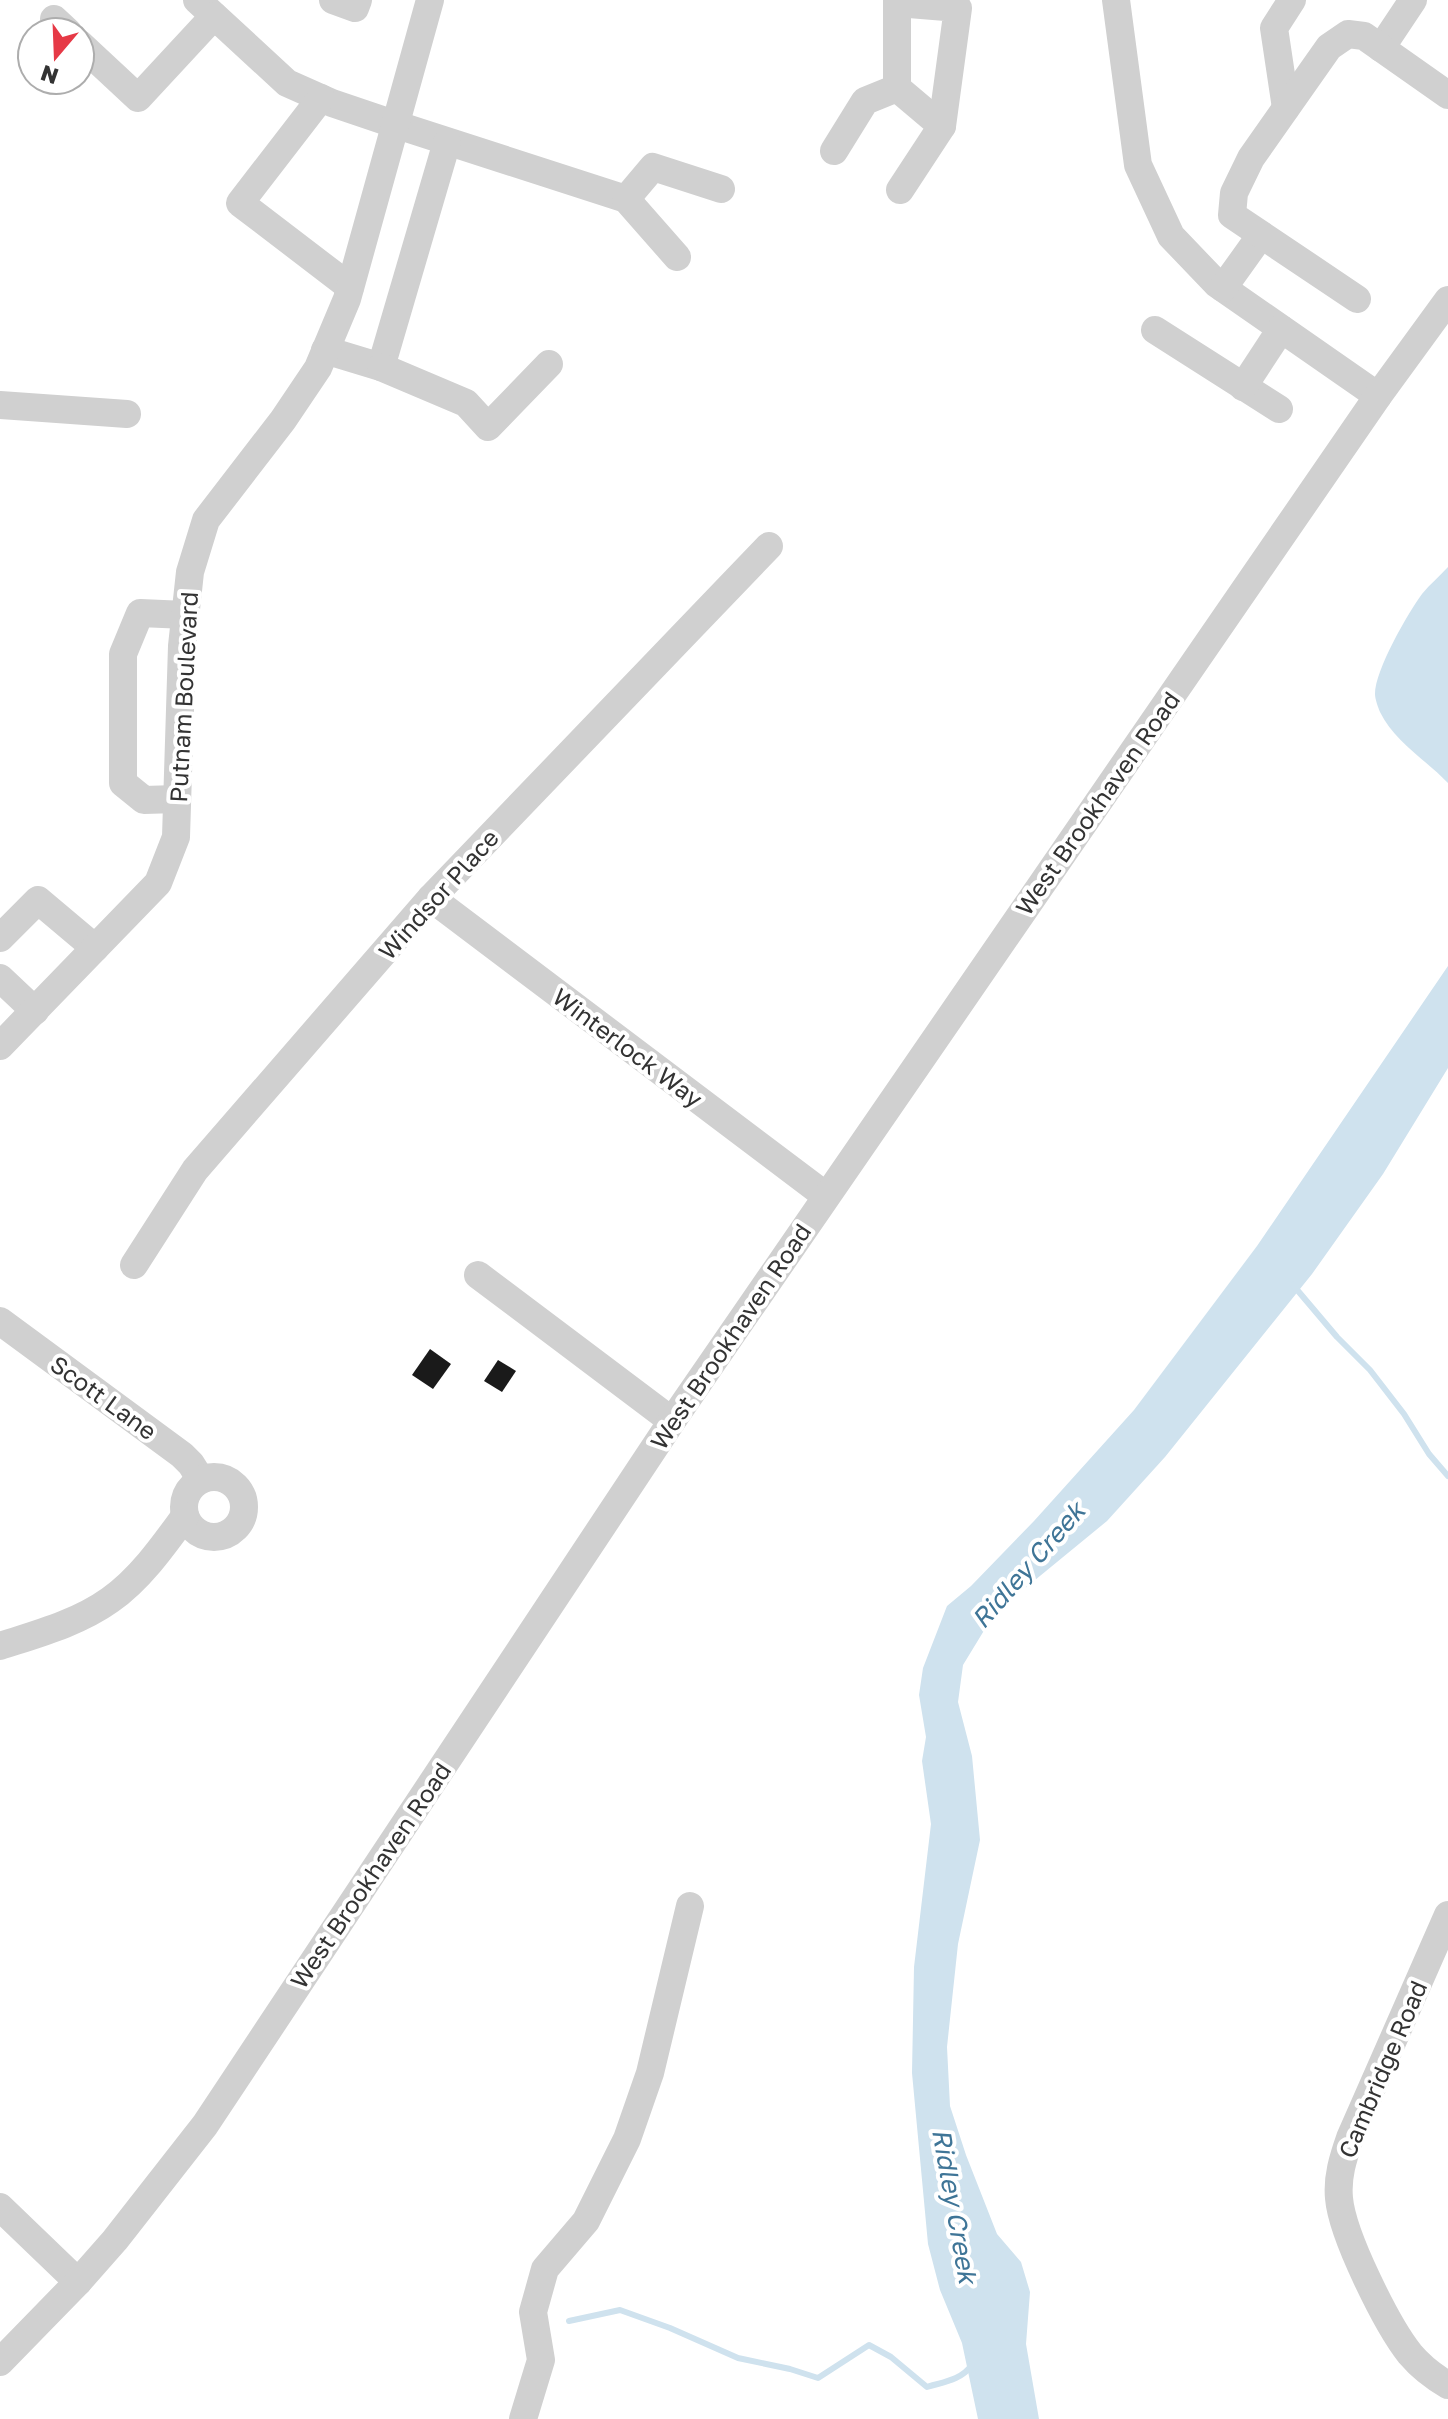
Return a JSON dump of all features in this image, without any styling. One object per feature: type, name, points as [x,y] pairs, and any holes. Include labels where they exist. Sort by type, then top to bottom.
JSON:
[{"type":"street","points":[[333,0],[355,8],[358,0]]},
{"type":"street","name":"Putnam Boulevard","points":[[0,1046],[158,883],[176,837],[182,646],[190,572],[206,520],[283,420],[318,368],[350,287],[430,0]]},
{"type":"street","points":[[1116,0],[1138,165],[1171,236],[1223,288],[1378,396]]},
{"type":"street","points":[[1286,108],[1274,28],[1292,0]]},
{"type":"street","points":[[1381,48],[1413,0]]},
{"type":"street","points":[[900,190],[942,126],[958,8],[897,1],[897,88],[942,126]]},
{"type":"street","points":[[96,59],[138,98],[205,8],[287,83],[397,125],[626,199],[677,257]]},
{"type":"street","points":[[1357,299],[1232,215],[1234,193],[1251,158],[1329,47],[1348,34],[1364,36],[1448,95]]},
{"type":"street","points":[[834,151],[865,101],[897,88]]},
{"type":"street","points":[[321,98],[240,203],[350,287]]},
{"type":"street","points":[[381,367],[447,142]]},
{"type":"street","points":[[626,199],[653,167],[721,189]]},
{"type":"street","points":[[1223,288],[1261,235]]},
{"type":"street","name":"West Brookhaven Road","points":[[0,2362],[115,2240],[205,2125],[672,1421],[1378,396],[1448,300]]},
{"type":"street","points":[[1243,387],[1281,329]]},
{"type":"street","points":[[1155,330],[1279,409]]},
{"type":"street","points":[[325,350],[381,367],[466,403],[488,427],[549,364]]},
{"type":"street","points":[[0,405],[127,414]]},
{"type":"street","name":"Windsor Place","points":[[134,1265],[195,1170],[431,898],[769,546]]},
{"type":"street","points":[[177,799],[144,800],[123,783],[123,654],[140,613],[186,615]]},
{"type":"street","name":"Winterlock Way","points":[[431,898],[826,1196]]},
{"type":"street","points":[[0,938],[38,900],[95,948]]},
{"type":"street","points":[[0,978],[35,1011]]},
{"type":"street","points":[[478,1275],[672,1421]]},
{"type":"street","name":"Scott Lane","points":[[0,1321],[182,1455],[201,1480]]},
{"type":"street","points":[[226,1479],[234,1485],[243,1500],[241,1520],[229,1533],[219,1537],[199,1533],[185,1516],[186,1495],[201,1480],[226,1479]]},
{"type":"street","points":[[0,1646],[51,1630],[110,1600],[133,1580],[185,1516]]},
{"type":"street","points":[[523,2419],[541,2360],[533,2312],[545,2269],[586,2221],[627,2139],[650,2073],[690,1906]]},
{"type":"street","name":"Cambridge Road","points":[[1448,1915],[1350,2138],[1342,2160],[1339,2199],[1350,2242],[1396,2334],[1412,2356],[1434,2377],[1448,2385]]},
{"type":"street","points":[[0,2207],[78,2282]]},
{"type":"water","points":[[1448,567],[1448,783],[1393,732],[1380,712],[1375,694],[1380,671],[1401,628],[1422,594]]},
{"type":"water","name":"Ridley Creek","points":[[1448,966],[1448,1068],[1383,1174],[1312,1274],[1165,1457],[1107,1521],[1018,1594],[988,1624],[963,1665],[958,1702],[972,1756],[980,1840],[958,1944],[947,2047],[950,2106],[997,2234],[1021,2262],[1030,2292],[1026,2344],[1039,2419],[978,2419],[962,2343],[940,2290],[928,2244],[912,2073],[914,1967],[931,1824],[922,1761],[926,1737],[919,1695],[923,1668],[947,1606],[971,1586],[1034,1521],[1134,1410],[1257,1246]]},
{"type":"building","points":[[430,1349],[451,1364],[433,1389],[412,1375]]},
{"type":"building","points":[[498,1360],[516,1371],[502,1392],[484,1381]]},
{"type":"waterway","points":[[1293,1285],[1370,1370],[1448,1476]]},
{"type":"waterway","points":[[569,2321],[620,2310],[738,2358],[818,2378],[869,2345],[891,2357],[927,2387],[957,2377],[971,2366]]}]
